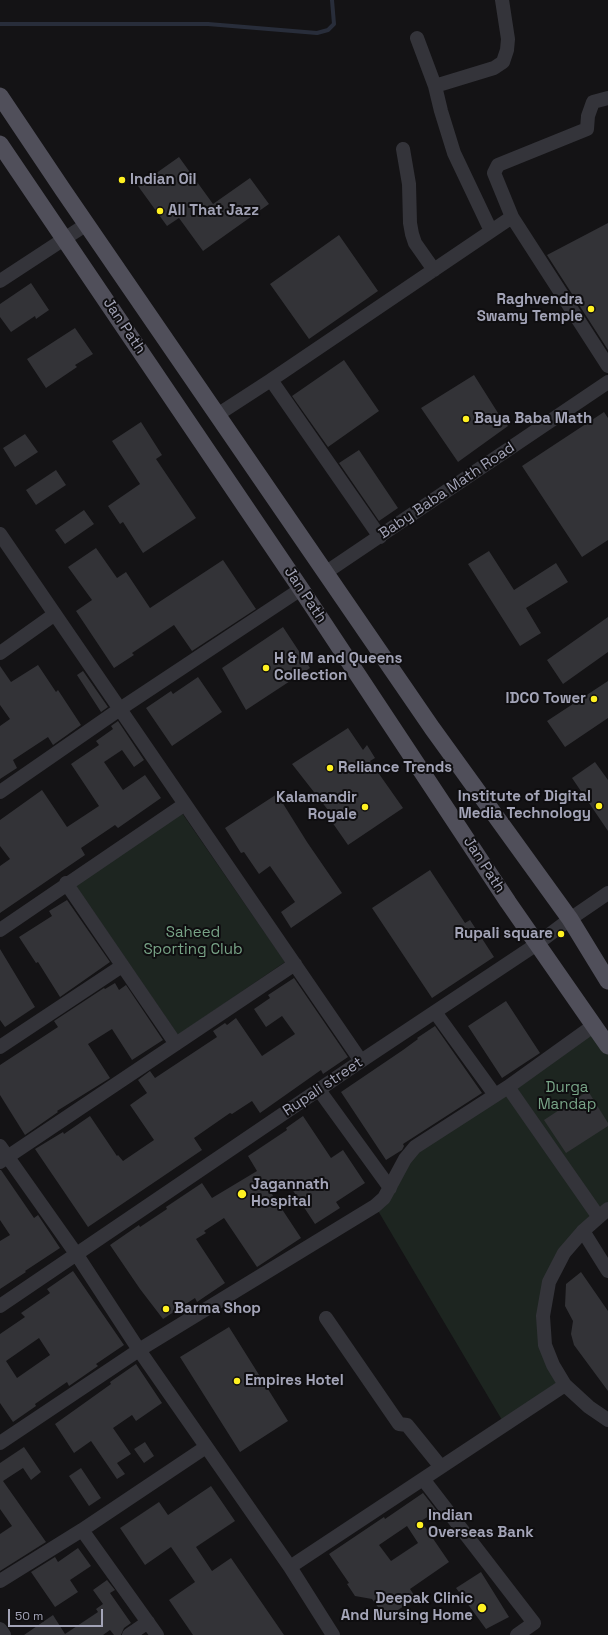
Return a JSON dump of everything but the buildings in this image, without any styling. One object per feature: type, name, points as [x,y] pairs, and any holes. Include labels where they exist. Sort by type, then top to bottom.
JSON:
[{"type":"main road","name":"Jan Path","points":[[0,96],[432,728],[570,919],[608,981]]},
{"type":"main road","name":"Jan Path","points":[[0,144],[301,589],[537,944],[608,1046]]},
{"type":"street","points":[[435,86],[494,68],[503,62],[507,50],[508,39],[502,0]]},
{"type":"street","points":[[417,38],[435,86],[454,153],[491,231]]},
{"type":"street","points":[[608,98],[593,102],[588,116],[587,129],[498,165],[494,173],[512,217],[608,366]]},
{"type":"street","points":[[403,149],[409,184],[410,223],[412,234],[415,242],[434,270]]},
{"type":"street","points":[[217,415],[512,217]]},
{"type":"street","points":[[0,281],[87,224]]},
{"type":"street","points":[[271,380],[380,537]]},
{"type":"street","name":"Baby Baba Math Road","points":[[326,573],[608,382]]},
{"type":"street","points":[[0,534],[361,1061]]},
{"type":"street","points":[[0,792],[120,709],[301,589]]},
{"type":"street","points":[[0,653],[55,614]]},
{"type":"street","points":[[0,930],[66,883],[185,804]]},
{"type":"street","points":[[66,883],[176,1044]]},
{"type":"street","name":"Rupali street","points":[[0,1306],[361,1061],[537,944],[608,893]]},
{"type":"street","points":[[295,964],[176,1044],[3,1155],[77,1255],[139,1350],[290,1567],[333,1635]]},
{"type":"street","points":[[0,1047],[122,966]]},
{"type":"street","points":[[435,1012],[495,1095]]},
{"type":"street","points":[[0,1443],[139,1350],[375,1206],[384,1198],[405,1159],[415,1148],[508,1087],[593,1026]]},
{"type":"street","points":[[508,1087],[603,1213],[583,1231],[564,1253],[549,1282],[543,1316],[545,1345],[553,1365],[565,1385],[589,1407],[608,1420]]},
{"type":"street","points":[[319,1090],[390,1188]]},
{"type":"street","points":[[583,1231],[608,1271]]},
{"type":"street","points":[[326,1318],[399,1424],[407,1425],[441,1467]]},
{"type":"street","points":[[290,1567],[565,1385]]},
{"type":"street","points":[[0,1581],[82,1530],[206,1447]]},
{"type":"street","points":[[423,1479],[534,1623],[517,1635]]},
{"type":"street","points":[[82,1530],[157,1635]]},
{"type":"street","points":[[129,1635],[148,1622]]},
{"type":"street","points":[[0,1629],[4,1635]]},
{"type":"green space","name":"Saheed Sporting Club","points":[[182,813],[285,962],[178,1035],[74,883]]},
{"type":"green space","name":"Durga Mandap","points":[[593,1028],[608,1049],[608,1207],[599,1214],[510,1087]]},
{"type":"green space","points":[[507,1092],[596,1216],[563,1252],[541,1315],[562,1384],[502,1420],[377,1209],[416,1151]]},
{"type":"waterway","points":[[0,24],[208,24],[317,33],[328,30],[334,24],[332,0]]},
{"type":"place","name":"Indian Oil","points":[[122,180]]},
{"type":"place","name":"All That Jazz","points":[[160,211]]},
{"type":"place","name":"Raghvendra Swamy Temple","points":[[591,309]]},
{"type":"place","name":"Baya Baba Math","points":[[466,419]]},
{"type":"place","name":"H & M and Queens Collection","points":[[266,668]]},
{"type":"place","name":"IDCO Tower","points":[[594,699]]},
{"type":"place","name":"Reliance Trends","points":[[330,768]]},
{"type":"place","name":"Institute of Digital Media Technology","points":[[599,806]]},
{"type":"place","name":"Kalamandir Royale","points":[[365,807]]},
{"type":"place","name":"Rupali square","points":[[561,934]]},
{"type":"place","name":"Jagannath Hospital","points":[[242,1194]]},
{"type":"place","name":"Barma Shop","points":[[166,1309]]},
{"type":"place","name":"Empires Hotel","points":[[237,1381]]},
{"type":"place","name":"Indian Overseas Bank","points":[[420,1525]]},
{"type":"place","name":"Deepak Clinic And Nursing Home","points":[[482,1608]]}]
